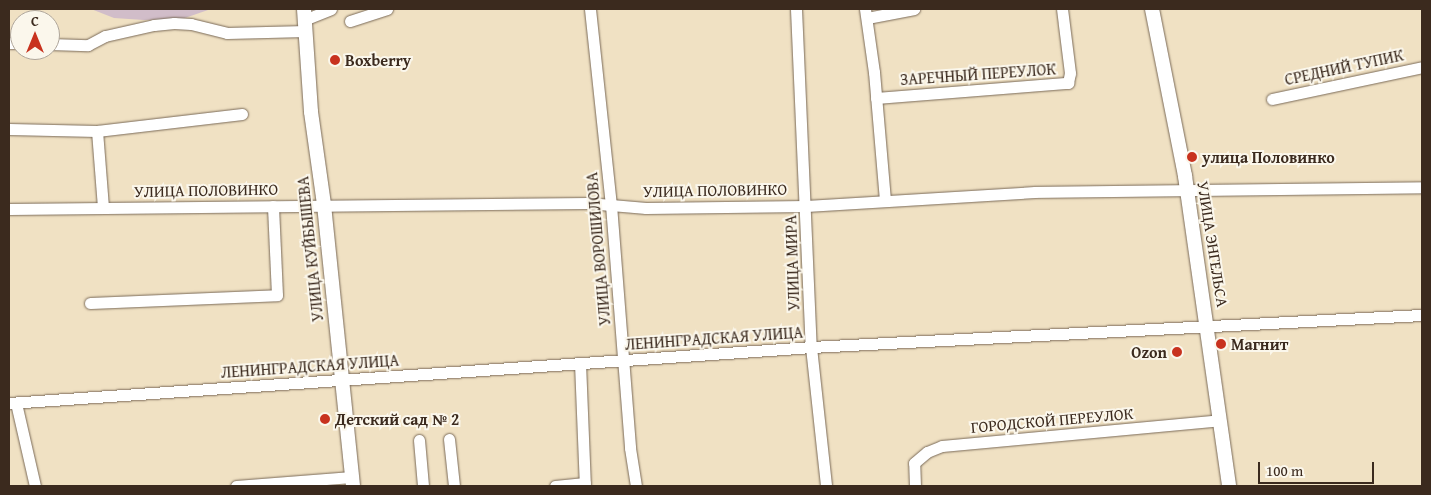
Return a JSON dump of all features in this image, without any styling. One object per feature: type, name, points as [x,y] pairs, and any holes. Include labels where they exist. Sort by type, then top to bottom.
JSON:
[{"type":"main road","name":"УЛИЦА ЭНГЕЛЬСА","points":[[1152,9],[1187,190],[1229,486]]},
{"type":"main road","name":"УЛИЦА КУЙБЫШЕВА","points":[[305,20],[311,112],[324,205],[352,482]]},
{"type":"street","points":[[60,44],[88,45],[113,34],[154,25],[174,23],[198,25],[226,33],[305,20],[331,9]]},
{"type":"street","points":[[350,21],[387,9]]},
{"type":"street","name":"УЛИЦА ВОРОШИЛОВА","points":[[590,9],[611,205],[625,360],[630,448],[636,486]]},
{"type":"street","name":"УЛИЦА МИРА","points":[[796,9],[812,347],[826,486]]},
{"type":"street","points":[[885,201],[866,13],[914,9]]},
{"type":"street","name":"ЗАРЕЧНЫЙ ПЕРЕУЛОК","points":[[876,98],[1068,83],[1070,73],[1062,9]]},
{"type":"street","name":"СРЕДНИЙ ТУПИК","points":[[1272,99],[1422,67]]},
{"type":"street","points":[[9,128],[97,131],[242,114]]},
{"type":"street","points":[[97,131],[102,207]]},
{"type":"street","name":"УЛИЦА ПОЛОВИНКО","points":[[9,209],[578,203],[646,208],[806,206],[1035,192],[1422,187]]},
{"type":"street","points":[[90,303],[277,295],[274,206]]},
{"type":"street","name":"ЛЕНИНГРАДСКАЯ УЛИЦА","points":[[13,403],[812,347],[1013,335],[1208,328],[1422,315]]},
{"type":"street","points":[[555,486],[585,485],[580,363]]},
{"type":"street","points":[[13,403],[35,486]]},
{"type":"street","name":"ГОРОДСКОЙ ПЕРЕУЛОК","points":[[915,486],[914,463],[927,452],[942,446],[1220,420]]},
{"type":"street","points":[[449,439],[454,486]]},
{"type":"street","points":[[419,440],[424,486]]},
{"type":"street","points":[[236,486],[352,482]]},
{"type":"shaded area","points":[[91,9],[208,10],[182,19],[144,20],[114,18]]},
{"type":"place","name":"Boxberry","points":[[335,60]]},
{"type":"place","name":"улица Половинко","points":[[1192,157]]},
{"type":"place","name":"Магнит","points":[[1221,344]]},
{"type":"place","name":"Ozon","points":[[1177,352]]},
{"type":"place","name":"Детский сад № 2","points":[[325,419]]}]
